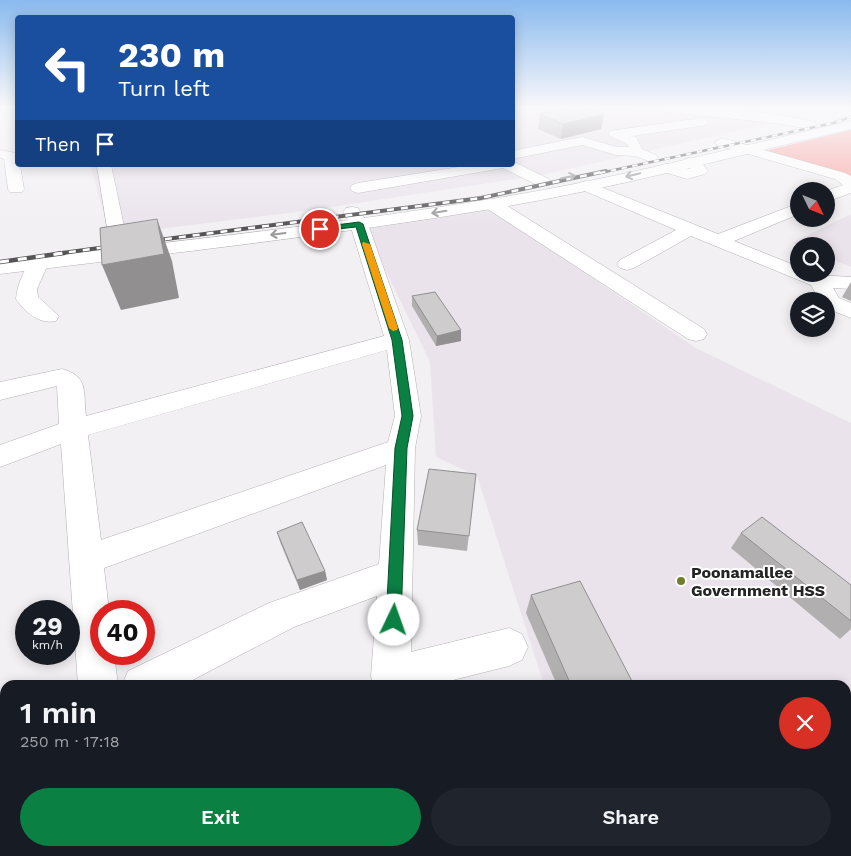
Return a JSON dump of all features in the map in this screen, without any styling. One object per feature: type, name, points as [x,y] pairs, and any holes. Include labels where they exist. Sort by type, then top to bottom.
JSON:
[{"type":"street","points":[[515,154],[552,147]]},
{"type":"street","points":[[602,147],[644,155]]},
{"type":"street","points":[[637,147],[644,155]]},
{"type":"street","points":[[0,268],[119,254],[356,218],[543,182],[644,155],[692,147]]},
{"type":"street","points":[[739,147],[840,176],[851,183]]},
{"type":"street","points":[[0,257],[118,240],[492,204],[586,186],[755,147]]},
{"type":"street","points":[[9,155],[16,189]]},
{"type":"street","points":[[104,167],[118,240]]},
{"type":"street","points":[[358,188],[486,167]]},
{"type":"street","points":[[513,167],[543,182]]},
{"type":"street","points":[[586,186],[790,270]]},
{"type":"street","points":[[835,193],[851,187]]},
{"type":"street","points":[[492,204],[696,334]]},
{"type":"street","points":[[719,240],[790,212]]},
{"type":"street","points":[[356,218],[397,340],[408,416],[401,448],[392,680],[509,647]]},
{"type":"street","points":[[627,264],[691,229]]},
{"type":"street","points":[[39,262],[27,289],[27,299],[48,316]]},
{"type":"street","points":[[820,282],[831,302],[851,311]]},
{"type":"street","points":[[835,282],[851,283]]},
{"type":"street","points":[[0,456],[74,428],[397,340]]},
{"type":"street","points":[[0,391],[62,377],[69,382],[98,680]]},
{"type":"street","points":[[86,560],[401,448]]},
{"type":"street","points":[[152,680],[282,615],[396,573]]},
{"type":"shaded area","points":[[515,147],[666,147],[542,175],[312,210],[110,235],[91,167],[515,167]]},
{"type":"shaded area","points":[[782,147],[851,147],[851,179],[765,151]]},
{"type":"shaded area","name":"Poonamallee Government HSS","points":[[485,205],[696,348],[851,423],[851,680],[542,680],[477,476],[436,457],[430,362],[363,224]]},
{"type":"shaded area","points":[[851,214],[851,267],[835,261],[835,237],[804,237],[823,228],[835,228],[835,222]]},
{"type":"building","points":[[157,219],[164,254],[102,265],[100,228]]},
{"type":"building","points":[[435,292],[461,330],[437,336],[412,296]]},
{"type":"building","points":[[429,469],[476,474],[469,536],[417,530]]},
{"type":"building","points":[[762,517],[851,585],[851,621],[741,533]]},
{"type":"building","points":[[302,522],[325,571],[297,580],[277,532]]},
{"type":"building","points":[[580,581],[631,680],[569,680],[531,595]]},
{"type":"railway","points":[[600,173],[721,147]]},
{"type":"railway","points":[[151,241],[481,198],[606,171]]},
{"type":"railway","points":[[55,254],[114,246]]},
{"type":"railway","points":[[0,262],[64,253]]},
{"type":"slow traffic","points":[[366,244],[393,328]]},
{"type":"place","name":"Poonamallee Government HSS","points":[[681,581]]},
{"type":"route","points":[[320,229],[359,224],[397,340],[408,416],[401,448],[394,620]]}]
